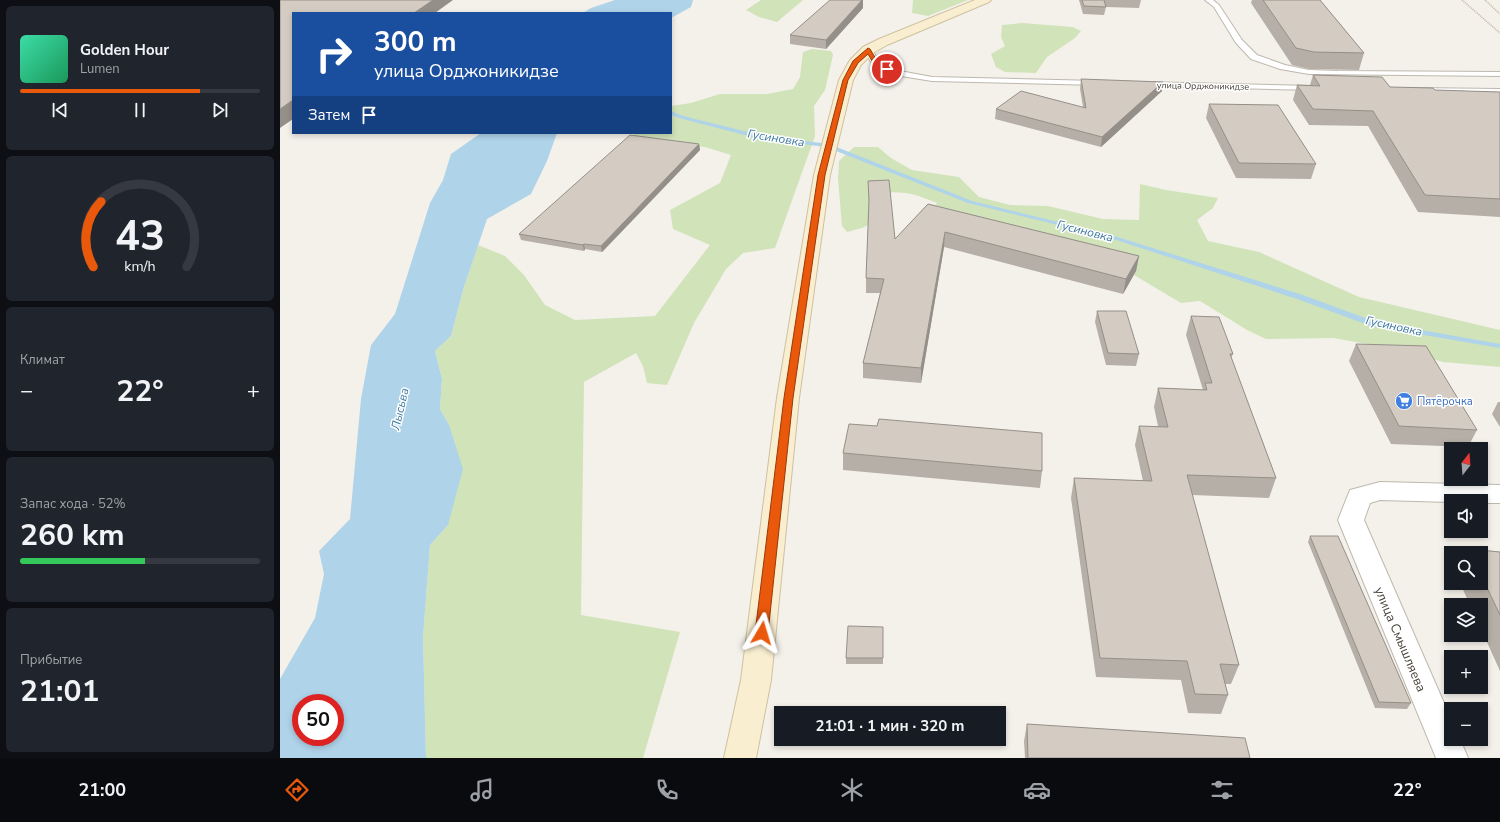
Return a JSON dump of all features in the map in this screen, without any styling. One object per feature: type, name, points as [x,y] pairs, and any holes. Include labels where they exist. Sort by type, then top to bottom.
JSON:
[{"type":"main road","points":[[740,758],[756,680],[788,398],[822,175],[846,80],[855,63],[868,50],[883,42],[985,0]]},
{"type":"street","name":"улица Смышляева","points":[[1452,758],[1351,520],[1360,497],[1380,491],[1500,494]]},
{"type":"lane","points":[[1208,0],[1217,6],[1239,41],[1254,57],[1283,67],[1309,72],[1338,73],[1500,74]]},
{"type":"lane","points":[[868,50],[877,65],[898,72],[932,78],[1107,83]]},
{"type":"lane","name":"улица Орджоникидзе","points":[[1138,84],[1319,88]]},
{"type":"lane","points":[[1406,90],[1500,91]]},
{"type":"path","points":[[1462,0],[1500,33]]},
{"type":"path","points":[[1484,0],[1500,14]]},
{"type":"green space","points":[[761,0],[803,0],[777,22],[759,17],[746,10]]},
{"type":"green space","points":[[913,0],[968,0],[928,16],[912,13]]},
{"type":"green space","points":[[1022,23],[1073,27],[1081,31],[1075,38],[1047,57],[1036,73],[1005,72],[996,67],[991,54],[1005,46],[1001,37],[1002,25]]},
{"type":"green space","points":[[812,49],[831,51],[833,55],[825,90],[814,106],[815,136],[775,248],[743,253],[726,269],[694,323],[667,385],[647,383],[643,366],[636,353],[584,382],[581,615],[680,632],[643,758],[426,758],[423,637],[430,545],[448,525],[449,425],[440,409],[442,379],[435,351],[451,336],[463,290],[478,245],[505,256],[524,275],[545,305],[575,320],[655,316],[710,245],[673,229],[670,210],[720,183],[731,155],[705,147],[631,140],[634,134],[672,134],[672,106],[691,103],[720,94],[767,94],[793,89],[800,77],[803,52]]},
{"type":"green space","points":[[854,147],[878,147],[891,158],[912,170],[959,177],[979,197],[1010,205],[1048,206],[1103,219],[1139,220],[1140,184],[1166,190],[1218,198],[1213,208],[1197,220],[1208,241],[1259,252],[1359,297],[1500,330],[1500,367],[1443,362],[1402,350],[1333,338],[1266,339],[1247,330],[1200,301],[1181,303],[1134,275],[1136,271],[928,218],[937,203],[911,194],[889,192],[869,194],[870,224],[847,232],[842,226],[838,179],[839,161]]},
{"type":"water","points":[[615,0],[693,0],[691,7],[672,17],[672,12],[585,12],[591,8]]},
{"type":"water","name":"Лысьва","points":[[480,134],[557,134],[547,161],[531,194],[487,219],[463,290],[451,336],[435,351],[442,379],[440,409],[449,425],[463,469],[448,525],[430,545],[423,637],[426,758],[280,758],[280,679],[315,618],[324,574],[319,551],[350,519],[361,399],[371,345],[395,314],[430,203],[443,180],[451,154]]},
{"type":"building","points":[[280,0],[433,0],[415,12],[292,12],[292,101],[280,109]]},
{"type":"building","points":[[830,0],[862,0],[826,40],[790,35]]},
{"type":"building","points":[[1082,0],[1104,0],[1106,7],[1084,6]]},
{"type":"building","points":[[1263,0],[1320,0],[1364,53],[1314,52],[1296,48]]},
{"type":"building","points":[[1313,75],[1382,77],[1390,87],[1500,92],[1500,199],[1425,195],[1373,111],[1313,109],[1297,85],[1320,86]]},
{"type":"building","points":[[1081,79],[1163,82],[1102,137],[996,109],[1021,91],[1086,108]]},
{"type":"building","points":[[1209,104],[1278,105],[1316,164],[1239,163]]},
{"type":"building","points":[[630,135],[699,144],[601,246],[583,245],[519,234]]},
{"type":"building","points":[[889,180],[895,239],[928,204],[1139,256],[1126,279],[945,232],[921,368],[863,363],[884,279],[866,278],[869,200],[868,181]]},
{"type":"building","points":[[1097,311],[1126,311],[1139,354],[1108,353]]},
{"type":"building","points":[[1191,316],[1219,317],[1233,354],[1230,354],[1276,478],[1187,475],[1239,665],[1220,664],[1228,695],[1195,694],[1187,661],[1100,658],[1074,478],[1152,481],[1139,426],[1168,427],[1158,388],[1207,390],[1205,383],[1212,383]]},
{"type":"building","points":[[1356,344],[1426,346],[1477,430],[1399,426]]},
{"type":"building","points":[[879,419],[1042,433],[1042,471],[843,453],[849,424],[877,426]]},
{"type":"building","points":[[1310,536],[1338,536],[1411,703],[1379,702]]},
{"type":"building","points":[[1488,551],[1500,552],[1500,615],[1488,590]]},
{"type":"building","points":[[848,626],[883,627],[883,658],[846,658]]},
{"type":"building","points":[[1027,724],[1245,738],[1250,758],[1028,758]]},
{"type":"waterway","name":"Гусиновка","points":[[672,113],[760,137],[827,145],[970,202],[1109,236],[1300,297],[1374,324],[1500,346]]},
{"type":"place","name":"Пятёрочка","points":[[1404,401]]},
{"type":"route","points":[[762,633],[788,398],[822,175],[839,101],[846,80],[855,63],[868,50],[877,65],[887,69]]}]
